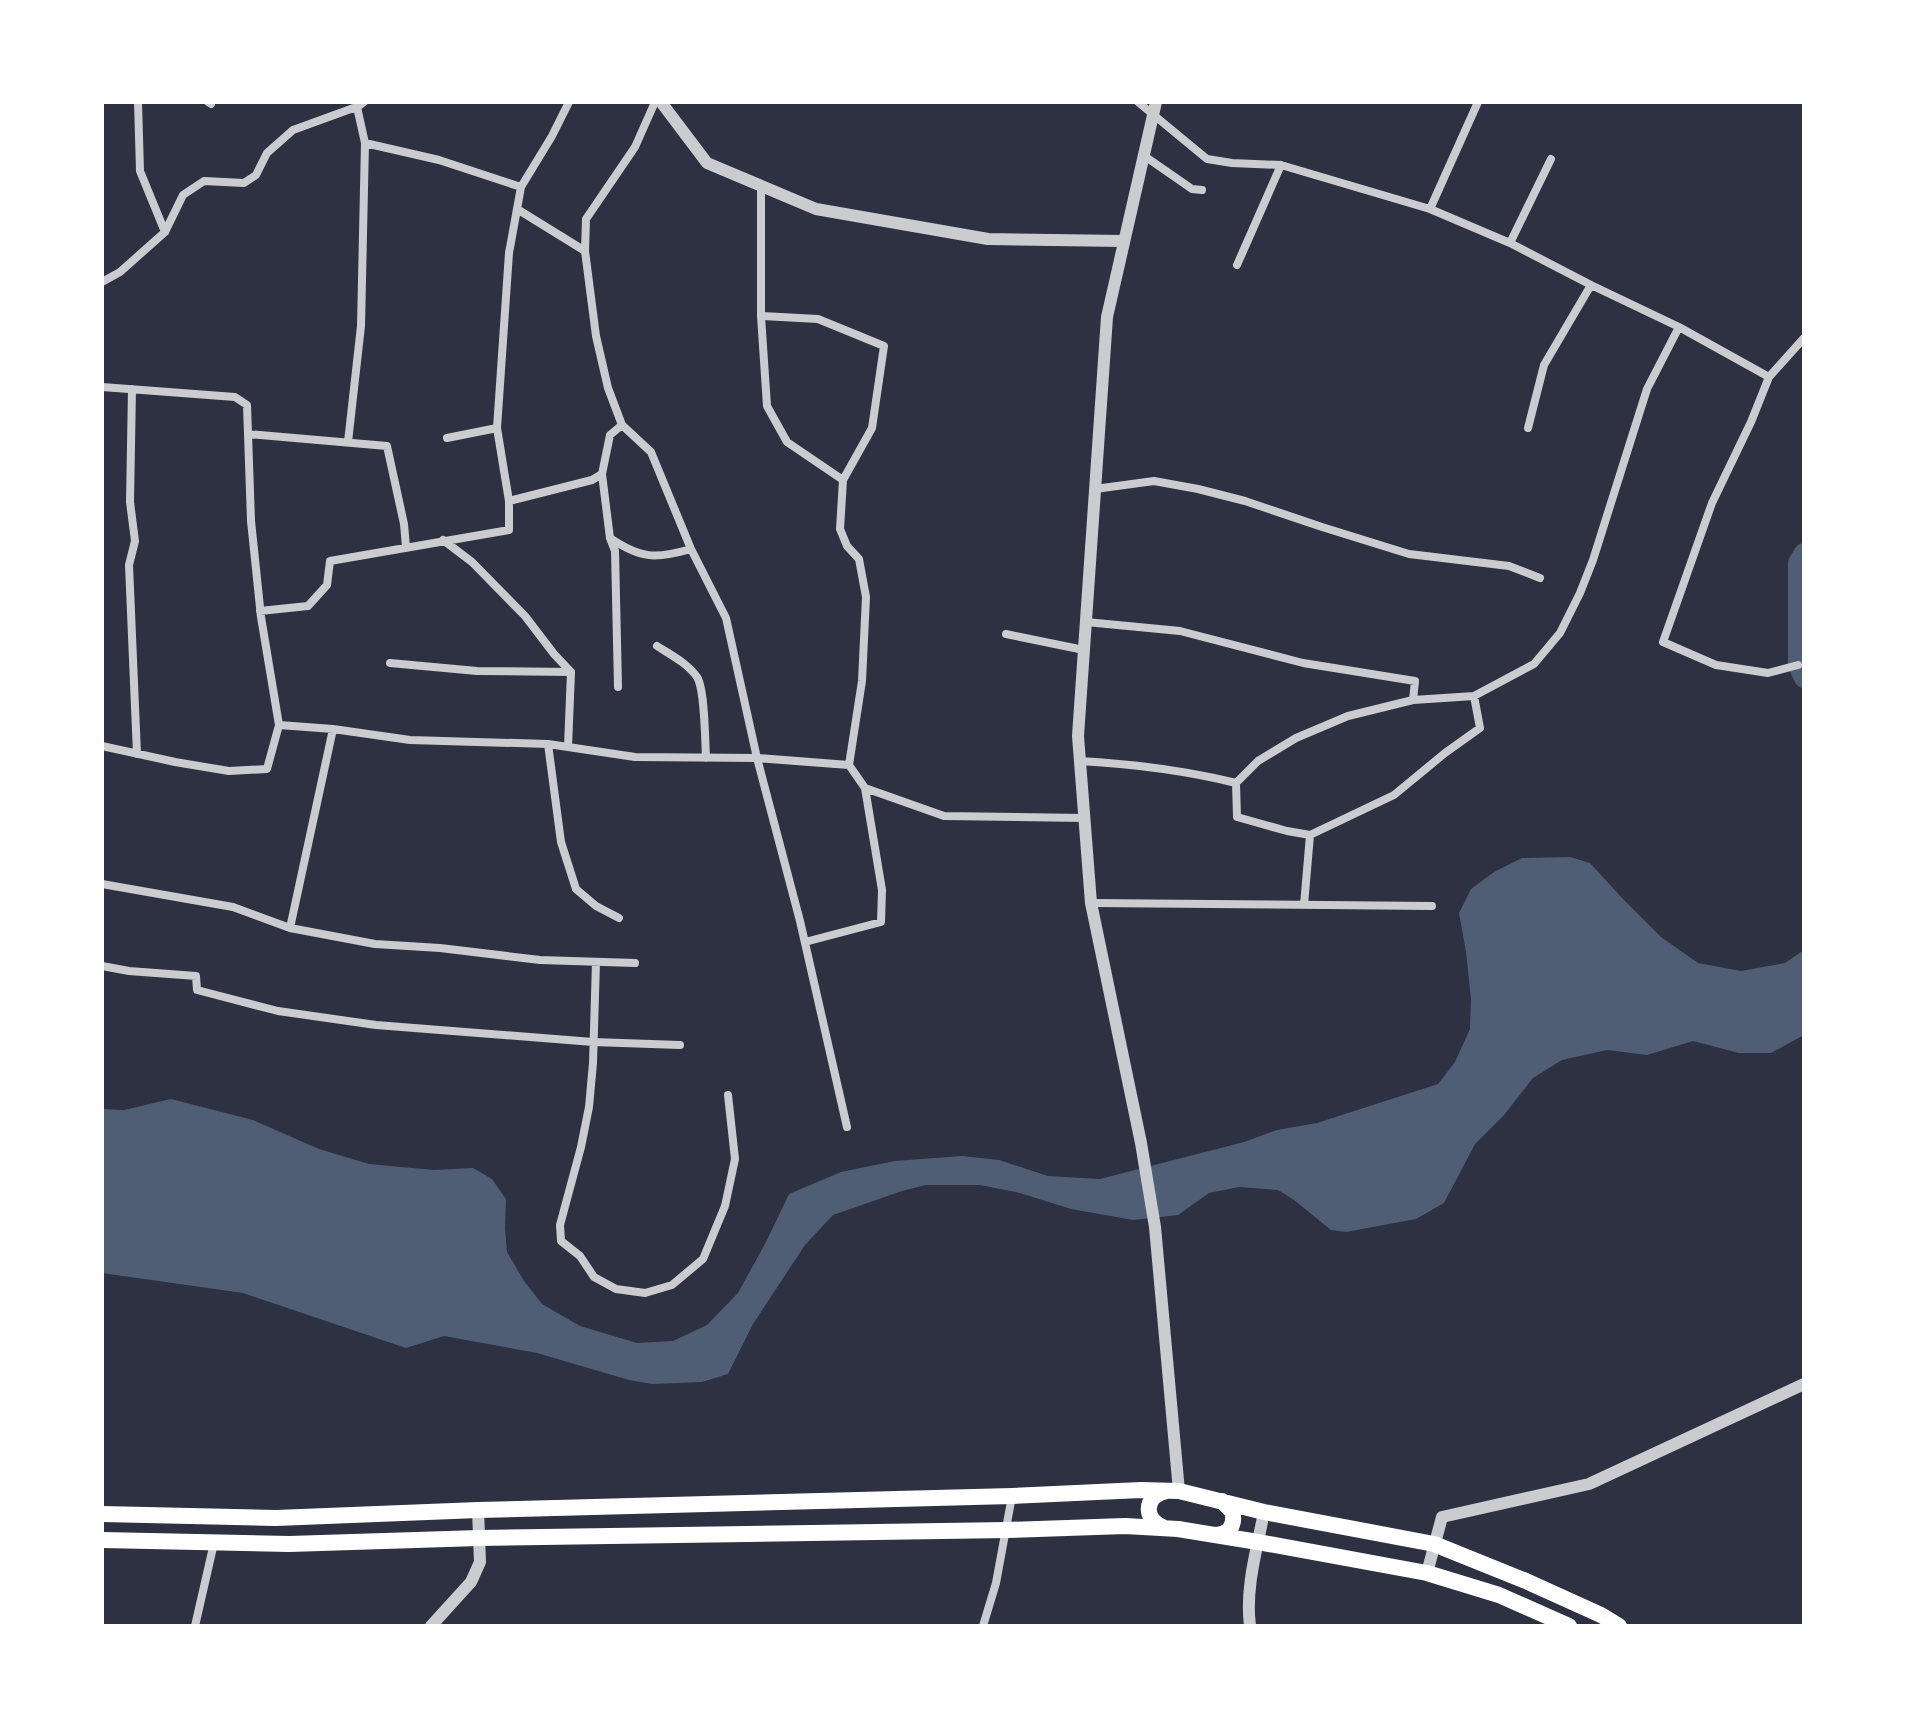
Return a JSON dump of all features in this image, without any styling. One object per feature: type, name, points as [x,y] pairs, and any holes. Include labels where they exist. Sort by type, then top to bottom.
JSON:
[{"type":"main road","points":[[1167,1529],[1152,1520],[1150,1502],[1157,1493],[1174,1491]]},
{"type":"main road","points":[[102,1514],[276,1518],[1174,1491],[1264,1512],[1434,1544],[1526,1581],[1619,1626]]},
{"type":"main road","points":[[1214,1535],[1229,1530],[1234,1521],[1229,1506],[1220,1501]]},
{"type":"main road","points":[[102,1540],[289,1544],[1125,1526],[1214,1535],[1427,1573],[1499,1595],[1569,1626]]},
{"type":"street","points":[[138,102],[140,171],[165,232]]},
{"type":"street","points":[[260,611],[308,606],[327,585],[330,561],[509,530],[509,501],[497,428],[509,253],[521,187],[569,102]]},
{"type":"street","points":[[847,1127],[726,618],[691,549],[651,452],[622,425],[608,388],[596,336],[585,251],[586,219],[635,147],[658,102],[707,163],[816,209],[988,239],[1124,241]]},
{"type":"street","points":[[1138,102],[1154,107],[1207,159],[1281,165],[1430,209],[1510,243],[1679,327],[1769,377]]},
{"type":"street","points":[[1430,209],[1478,102]]},
{"type":"street","points":[[102,282],[120,272],[165,232],[183,195],[204,181],[244,183],[256,175],[267,153],[293,130],[360,104],[365,143],[361,326],[348,442]]},
{"type":"street","points":[[1154,107],[1107,317],[1078,736],[1091,903],[1141,1143],[1155,1227],[1174,1491]]},
{"type":"street","points":[[365,143],[439,160],[521,187]]},
{"type":"street","points":[[1143,155],[1192,189],[1202,190]]},
{"type":"street","points":[[1510,243],[1551,159]]},
{"type":"street","points":[[1237,265],[1281,165]]},
{"type":"street","points":[[761,185],[761,316],[767,406],[787,442],[843,480]]},
{"type":"street","points":[[517,209],[585,251]]},
{"type":"street","points":[[1528,428],[1544,365],[1591,285]]},
{"type":"street","points":[[761,316],[818,319],[884,346],[872,428],[843,480],[840,529],[847,546],[859,559],[866,597],[862,681],[849,765],[865,788],[882,890],[881,922],[805,942]]},
{"type":"street","points":[[1474,696],[1480,728],[1394,795],[1310,835],[1237,817],[1236,783],[1258,761],[1296,738],[1348,716],[1413,700],[1474,696],[1534,664],[1560,633],[1580,593],[1647,389],[1679,327]]},
{"type":"street","points":[[1798,665],[1768,673],[1716,665],[1663,642],[1712,503],[1769,377],[1804,338]]},
{"type":"street","points":[[102,387],[235,397],[247,405],[251,521],[260,611],[279,725],[267,769],[229,771],[102,746]]},
{"type":"street","points":[[132,389],[130,502],[135,541],[129,565],[137,754]]},
{"type":"street","points":[[618,687],[615,551],[610,538],[602,474],[610,435],[622,425]]},
{"type":"street","points":[[447,438],[497,428]]},
{"type":"street","points":[[248,434],[387,446],[406,547]]},
{"type":"street","points":[[509,501],[592,480],[602,474]]},
{"type":"street","points":[[1095,489],[1154,481],[1198,489],[1409,554],[1509,566],[1540,578]]},
{"type":"street","points":[[610,538],[648,557],[673,555],[691,549]]},
{"type":"street","points":[[443,540],[472,562],[525,616],[571,672],[568,747]]},
{"type":"street","points":[[1086,622],[1180,631],[1303,663],[1415,681],[1413,700]]},
{"type":"street","points":[[1006,634],[1084,650]]},
{"type":"street","points":[[657,646],[680,659],[699,679],[706,758]]},
{"type":"street","points":[[390,663],[477,671],[571,672]]},
{"type":"street","points":[[279,725],[410,740],[548,744],[635,757],[757,758],[849,765]]},
{"type":"street","points":[[290,928],[333,729]]},
{"type":"street","points":[[548,744],[561,842],[576,889],[596,906],[619,918]]},
{"type":"street","points":[[1080,761],[1191,772],[1236,783]]},
{"type":"street","points":[[865,788],[944,816],[1085,818]]},
{"type":"street","points":[[1304,905],[1310,835]]},
{"type":"street","points":[[102,884],[233,907],[290,928],[375,944],[540,960],[635,963]]},
{"type":"street","points":[[1091,903],[1432,906]]},
{"type":"street","points":[[596,962],[589,1107],[560,1225],[561,1241],[580,1256],[594,1277],[616,1289],[645,1293],[672,1285],[703,1259],[725,1206],[735,1159],[728,1095]]},
{"type":"street","points":[[102,966],[196,976],[197,990],[278,1011],[376,1025],[593,1042],[680,1045]]},
{"type":"street","points":[[1427,1573],[1442,1517],[1589,1484],[1804,1384]]},
{"type":"street","points":[[983,1626],[996,1583],[1012,1496]]},
{"type":"street","points":[[431,1626],[471,1582],[480,1562],[478,1510]]},
{"type":"street","points":[[1250,1626],[1248,1613],[1252,1570],[1264,1512]]},
{"type":"street","points":[[195,1626],[215,1542]]},
{"type":"water","points":[[1570,857],[1590,863],[1661,937],[1698,963],[1741,971],[1785,963],[1804,950],[1804,1035],[1771,1053],[1739,1053],[1693,1041],[1647,1055],[1607,1050],[1562,1060],[1533,1078],[1504,1115],[1475,1144],[1444,1203],[1416,1219],[1346,1232],[1331,1230],[1278,1190],[1239,1187],[1209,1193],[1178,1215],[1133,1220],[1071,1209],[1020,1193],[980,1185],[926,1185],[833,1215],[805,1245],[753,1324],[728,1374],[702,1382],[652,1384],[629,1380],[537,1353],[444,1336],[406,1348],[243,1293],[102,1273],[102,1109],[124,1110],[171,1099],[253,1120],[319,1149],[369,1164],[434,1170],[473,1168],[492,1179],[506,1199],[507,1252],[542,1304],[580,1326],[637,1343],[673,1341],[707,1325],[738,1293],[789,1194],[841,1172],[895,1161],[962,1156],[999,1160],[1048,1176],[1100,1179],[1244,1142],[1277,1130],[1317,1123],[1438,1084],[1455,1062],[1470,1029],[1471,999],[1459,913],[1471,889],[1494,872],[1522,858]]},
{"type":"waterway","points":[[1804,553],[1798,563],[1798,665],[1804,678]]}]
